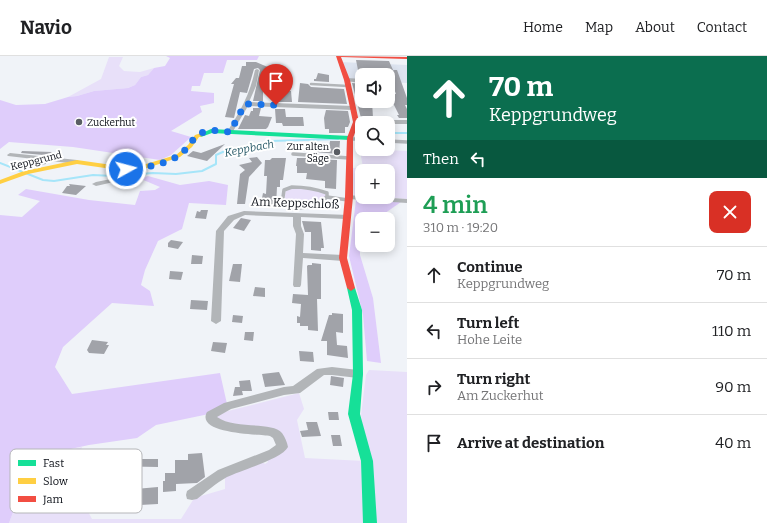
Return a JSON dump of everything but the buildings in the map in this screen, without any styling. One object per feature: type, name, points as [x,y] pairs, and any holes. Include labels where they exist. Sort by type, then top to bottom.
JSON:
[{"type":"street","points":[[355,117],[348,83],[338,56],[407,58]]},
{"type":"street","points":[[256,70],[254,84],[230,132],[350,138]]},
{"type":"street","points":[[348,83],[355,82]]},
{"type":"street","points":[[245,104],[353,108]]},
{"type":"street","points":[[395,122],[407,122]]},
{"type":"street","points":[[355,125],[350,138],[349,198],[343,258],[357,310],[358,374],[354,414],[367,461],[370,523]]},
{"type":"street","name":"Keppgrund","points":[[10,155],[77,162],[134,171],[178,156],[190,146],[197,136],[202,133],[216,130],[230,132]]},
{"type":"street","name":"Keppgrund","points":[[0,182],[22,173],[77,162]]},
{"type":"street","points":[[96,184],[126,179],[131,177],[134,171]]},
{"type":"street","points":[[349,198],[407,201]]},
{"type":"street","name":"Am Keppschloß","points":[[216,321],[220,231],[226,222],[231,218],[244,213],[346,217]]},
{"type":"street","points":[[297,215],[297,226],[300,234],[297,285]]},
{"type":"street","points":[[299,254],[343,258]]},
{"type":"street","points":[[192,495],[222,474],[273,453],[282,447],[278,435],[270,431],[248,431],[228,427],[212,420],[211,415],[228,406],[284,391],[296,390],[321,372],[332,371],[358,374]]},
{"type":"lane","points":[[311,84],[348,83]]},
{"type":"lane","points":[[350,138],[355,138]]},
{"type":"lane","points":[[395,141],[407,142]]},
{"type":"lane","points":[[293,154],[349,158]]},
{"type":"lane","points":[[327,197],[326,193],[319,190],[290,187],[284,190],[282,204],[292,208],[307,206],[327,197],[349,198]]},
{"type":"shaded area","points":[[166,56],[259,56],[257,60],[227,60],[223,73],[204,73],[200,86],[192,86],[191,91],[214,93],[214,103],[200,106],[202,112],[171,131],[191,137],[171,155],[160,160],[73,147],[9,142],[0,149],[0,100],[16,105],[45,104],[94,91],[128,88],[135,85],[141,77],[148,75],[154,68],[165,66],[170,58]]},
{"type":"shaded area","points":[[109,57],[123,57],[119,66],[124,71],[140,72],[154,68],[148,75],[141,77],[135,85],[128,88],[94,91],[68,97],[101,79]]},
{"type":"shaded area","points":[[340,62],[407,65],[407,83],[395,82],[395,68],[355,68],[355,81],[347,80]]},
{"type":"shaded area","points":[[395,150],[407,151],[407,199],[395,198],[395,164],[362,164],[361,156],[395,156]]},
{"type":"shaded area","points":[[353,168],[355,168],[355,196],[354,196]]},
{"type":"shaded area","points":[[148,176],[180,185],[209,181],[228,185],[226,205],[189,203],[182,229],[158,241],[145,270],[141,285],[150,291],[154,306],[112,303],[63,347],[55,367],[72,394],[220,373],[227,404],[209,414],[156,425],[137,438],[71,449],[10,449],[10,513],[13,513],[9,523],[0,523],[0,215],[22,217],[40,201],[18,195],[26,189],[89,200],[135,205],[140,191],[155,190],[160,187],[141,179]]},
{"type":"shaded area","points":[[293,188],[314,190],[325,193],[326,196],[311,204],[294,207],[284,202],[286,190]]},
{"type":"shaded area","points":[[395,202],[401,202],[387,212],[355,212],[355,252],[360,252],[373,298],[381,363],[367,361],[363,315],[349,256],[356,204],[395,204]]},
{"type":"shaded area","points":[[369,370],[407,372],[407,523],[376,523],[361,415],[366,375]]},
{"type":"shaded area","points":[[299,393],[304,409],[297,420],[305,458],[364,461],[366,523],[9,523],[13,513],[89,513],[92,519],[181,519],[193,500],[225,489],[225,477],[261,461],[265,464],[268,462],[266,459],[275,455],[281,436],[245,429],[216,418],[217,415]]},
{"type":"waterway","name":"Keppbach","points":[[395,133],[407,133]]},
{"type":"waterway","name":"Keppbach","points":[[0,163],[43,180],[54,181],[93,175],[113,176],[153,173],[176,174],[202,171],[216,164],[216,155],[225,151],[247,148],[270,141],[338,139]]},
{"type":"traffic: fast","points":[[201,135],[211,131],[350,138]]},
{"type":"traffic: fast","points":[[351,288],[357,310],[358,374],[354,414],[367,461],[370,523]]},
{"type":"traffic: slow","points":[[0,182],[26,172],[77,162],[126,169],[147,166],[178,156],[190,146],[197,136],[201,135]]},
{"type":"traffic: jam","points":[[351,288],[343,258],[349,197],[350,138],[356,122],[347,80],[338,56],[407,58]]},
{"type":"place","name":"Zuckerhut","points":[[79,122]]},
{"type":"place","name":"Zur alten Säge","points":[[337,152]]},
{"type":"route","points":[[126,169],[147,166],[178,156],[190,146],[197,136],[202,133],[216,130],[230,132],[245,104],[276,105]]}]
